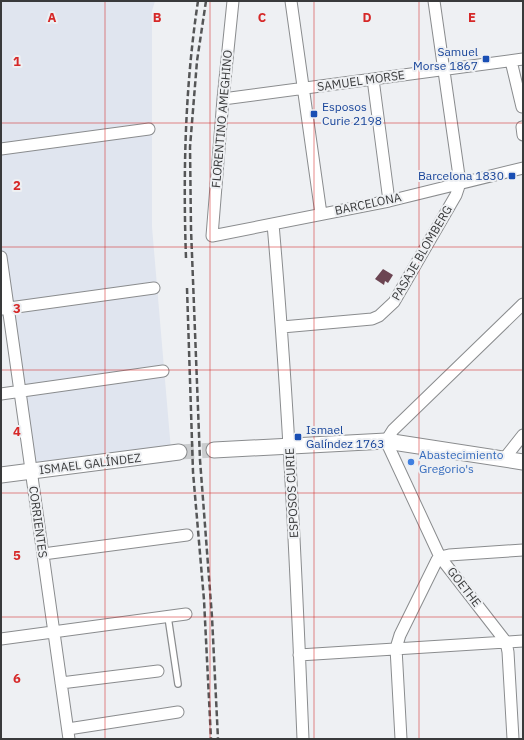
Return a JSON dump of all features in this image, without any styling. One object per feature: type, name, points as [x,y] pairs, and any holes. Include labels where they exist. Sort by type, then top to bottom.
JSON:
[{"type":"main road","points":[[214,450],[386,441],[523,462]]},
{"type":"main road","name":"ISMAEL GALÍNDEZ","points":[[1,475],[179,452]]},
{"type":"street","name":"FLORENTINO AMEGHINO","points":[[212,236],[233,1]]},
{"type":"street","points":[[291,1],[321,214]]},
{"type":"street","points":[[434,1],[460,184]]},
{"type":"street","name":"SAMUEL MORSE","points":[[223,100],[523,59]]},
{"type":"street","points":[[511,61],[522,107]]},
{"type":"street","points":[[373,79],[389,201]]},
{"type":"street","points":[[1,149],[149,129]]},
{"type":"street","name":"BARCELONA","points":[[212,236],[389,201],[523,168]]},
{"type":"street","name":"PASAJE BLOMBERG","points":[[282,327],[363,320],[379,316],[394,302],[456,195],[460,184]]},
{"type":"street","name":"ESPOSOS CURIE","points":[[273,224],[290,446],[303,739]]},
{"type":"street","name":"CORRIENTES","points":[[1,257],[5,308],[20,392],[69,734]]},
{"type":"street","points":[[5,308],[154,288]]},
{"type":"street","points":[[386,441],[393,430],[523,304]]},
{"type":"street","points":[[1,394],[163,371]]},
{"type":"street","points":[[504,459],[523,435]]},
{"type":"street","name":"GOETHE","points":[[386,441],[440,557],[506,642]]},
{"type":"street","points":[[43,554],[187,535]]},
{"type":"street","points":[[401,739],[396,648],[433,566],[440,557],[523,550]]},
{"type":"street","points":[[1,639],[186,614]]},
{"type":"street","points":[[299,655],[523,641]]},
{"type":"street","points":[[506,642],[508,652],[513,739]]},
{"type":"street","points":[[61,683],[158,671]]},
{"type":"street","points":[[69,734],[178,712]]},
{"type":"lane","points":[[168,617],[178,684]]},
{"type":"shaded area","points":[[1,1],[155,1],[152,11],[152,227],[172,462],[26,479],[4,317],[1,317]]},
{"type":"building","points":[[383,269],[393,275],[388,283],[385,281],[384,285],[375,279]]},
{"type":"tunnel","points":[[179,452],[214,450]]},
{"type":"railway","points":[[186,258],[186,130],[190,65],[198,1]]},
{"type":"railway","points":[[206,1],[197,61],[190,147],[191,229],[200,460],[212,617],[218,739]]},
{"type":"railway","points":[[187,288],[193,472],[204,600],[211,739]]},
{"type":"place","name":"Samuel Morse 1867","points":[[486,59]]},
{"type":"place","name":"Esposos Curie 2198","points":[[314,114]]},
{"type":"place","name":"Barcelona 1830","points":[[512,176]]},
{"type":"place","name":"Ismael Galíndez 1763","points":[[298,437]]},
{"type":"place","name":"Abastecimiento Gregorio's","points":[[411,462]]}]
